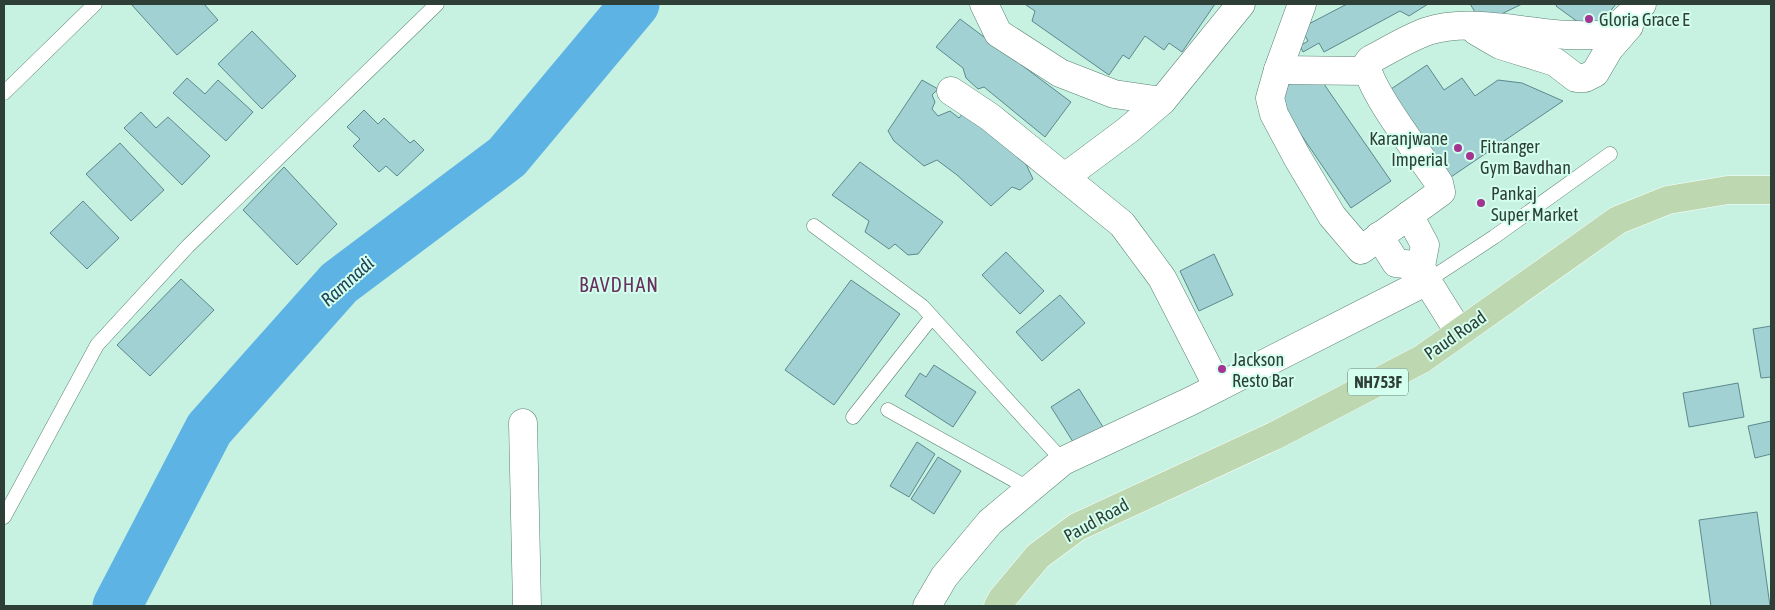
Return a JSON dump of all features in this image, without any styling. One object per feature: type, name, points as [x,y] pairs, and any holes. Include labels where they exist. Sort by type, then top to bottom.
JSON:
[{"type":"main road","name":"Paud Road","points":[[998,606],[1038,556],[1077,526],[1274,436],[1422,359],[1618,220],[1668,200],[1728,190],[1771,190]]},
{"type":"street","points":[[984,4],[998,33],[1060,73],[1114,94],[1162,101]]},
{"type":"street","points":[[1065,177],[1128,130],[1162,101],[1241,4]]},
{"type":"street","points":[[1302,4],[1270,98],[1274,114],[1332,216],[1361,250],[1441,192],[1439,183],[1377,92],[1367,70],[1367,64],[1370,60],[1395,46],[1429,31],[1468,26],[1502,27],[1556,34],[1608,35],[1642,4]]},
{"type":"street","points":[[1468,26],[1500,45],[1554,62],[1576,78],[1585,78],[1595,73],[1609,48],[1651,4]]},
{"type":"street","points":[[1278,70],[1367,70]]},
{"type":"street","points":[[951,91],[990,118],[1122,224],[1162,278],[1218,387]]},
{"type":"street","points":[[1408,215],[1425,245],[1424,274],[1459,332]]},
{"type":"street","points":[[1379,236],[1396,263],[1424,274]]},
{"type":"street","points":[[927,606],[944,577],[990,522],[1063,461],[1218,387],[1424,274]]},
{"type":"street","points":[[523,423],[527,606]]},
{"type":"lane","points":[[4,93],[95,4]]},
{"type":"lane","points":[[4,517],[97,346],[188,246],[437,4]]},
{"type":"lane","points":[[1424,274],[1494,237],[1610,154]]},
{"type":"lane","points":[[814,226],[922,306],[1063,461]]},
{"type":"lane","points":[[852,417],[932,317]]},
{"type":"lane","points":[[888,410],[1030,489]]},
{"type":"building","points":[[131,4],[204,4],[218,20],[177,55]]},
{"type":"building","points":[[1027,4],[1215,4],[1182,52],[1169,43],[1164,50],[1145,36],[1129,59],[1123,55],[1109,75],[1032,21],[1035,11]]},
{"type":"building","points":[[1347,4],[1428,4],[1409,16],[1400,11],[1324,52],[1319,43],[1303,52],[1300,46],[1308,41],[1301,28]]},
{"type":"building","points":[[1470,4],[1522,4],[1493,18],[1477,15]]},
{"type":"building","name":"Gloria Grace E","points":[[1557,4],[1616,4],[1593,33],[1556,6]]},
{"type":"building","points":[[960,19],[1071,102],[1045,137],[984,87],[978,89],[966,78],[963,68],[936,47]]},
{"type":"building","points":[[252,31],[296,76],[262,109],[218,64]]},
{"type":"building","name":"Karanjwane Imperial","points":[[1427,65],[1444,90],[1462,78],[1475,96],[1498,80],[1522,83],[1563,101],[1445,181],[1385,93]]},
{"type":"building","points":[[1317,74],[1391,181],[1351,208],[1274,95],[1302,76]]},
{"type":"building","points":[[187,78],[205,94],[218,80],[253,112],[226,141],[173,93]]},
{"type":"building","points":[[922,80],[938,89],[932,95],[935,102],[932,109],[938,116],[950,111],[959,118],[969,106],[1025,162],[1033,179],[1020,190],[1012,187],[991,206],[957,175],[937,160],[924,166],[894,141],[888,131]]},
{"type":"building","points":[[364,110],[378,124],[384,118],[410,143],[414,140],[424,150],[397,176],[386,166],[379,172],[353,146],[360,139],[347,127]]},
{"type":"building","points":[[141,112],[156,128],[168,117],[210,156],[182,185],[124,128]]},
{"type":"building","points":[[120,143],[164,190],[131,221],[86,174]]},
{"type":"building","points":[[860,162],[943,222],[918,254],[908,255],[895,244],[889,249],[865,232],[869,221],[832,195]]},
{"type":"building","points":[[284,167],[337,224],[297,265],[243,210]]},
{"type":"building","points":[[83,201],[119,238],[87,269],[50,233]]},
{"type":"building","points":[[1006,252],[1044,291],[1020,314],[982,275]]},
{"type":"building","points":[[1214,254],[1233,295],[1199,311],[1180,271]]},
{"type":"building","points":[[181,279],[214,310],[150,376],[117,345]]},
{"type":"building","points":[[851,280],[900,314],[834,405],[785,370]]},
{"type":"building","points":[[1060,295],[1085,323],[1042,361],[1016,332]]},
{"type":"building","points":[[1771,326],[1771,377],[1761,378],[1753,329]]},
{"type":"building","points":[[934,365],[976,392],[953,427],[905,396],[920,373],[926,377]]},
{"type":"building","points":[[1738,383],[1744,417],[1689,427],[1683,393]]},
{"type":"building","points":[[1079,389],[1103,427],[1075,445],[1051,407]]},
{"type":"building","points":[[1771,421],[1771,454],[1755,458],[1748,426]]},
{"type":"building","points":[[917,442],[935,454],[909,497],[890,486]]},
{"type":"building","points":[[938,457],[961,471],[934,514],[911,499]]},
{"type":"building","points":[[1757,512],[1770,606],[1711,606],[1699,520]]},
{"type":"waterway","name":"Ramnadi","points":[[117,606],[209,429],[339,283],[507,157],[635,4]]},
{"type":"place","name":"Gloria Grace E","points":[[1589,19]]},
{"type":"place","name":"Karanjwane Imperial","points":[[1458,148]]},
{"type":"place","name":"Fitranger Gym Bavdhan","points":[[1470,156]]},
{"type":"place","name":"Pankaj Super Market","points":[[1481,203]]},
{"type":"place","name":"Jackson Resto Bar","points":[[1222,369]]},
{"type":"district","name":"BAVDHAN","points":[[619,284]]}]
